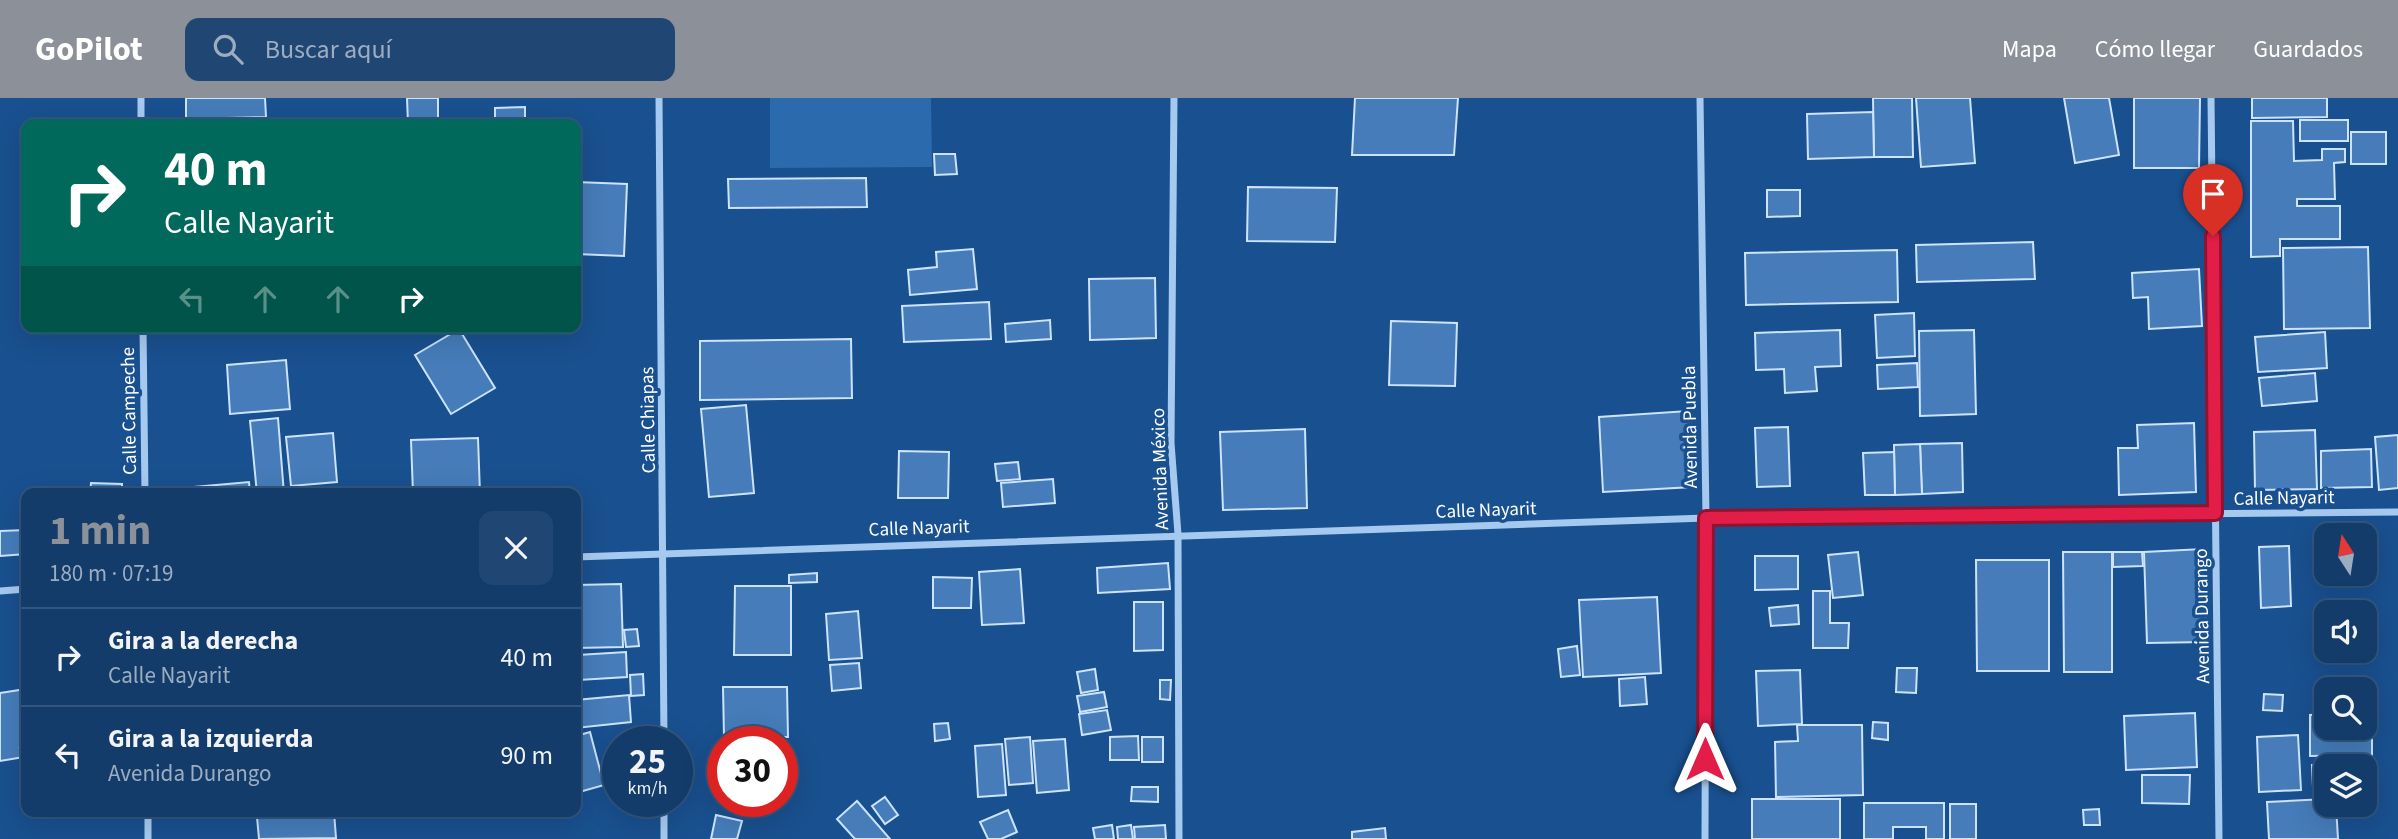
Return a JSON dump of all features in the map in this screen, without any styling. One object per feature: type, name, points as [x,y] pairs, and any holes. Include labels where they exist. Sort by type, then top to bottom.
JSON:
[{"type":"street","points":[[141,98],[141,119]]},
{"type":"street","name":"Calle Chiapas","points":[[659,98],[664,726]]},
{"type":"street","name":"Avenida México","points":[[1174,98],[1171,443],[1178,534],[1179,839]]},
{"type":"street","name":"Avenida Puebla","points":[[1700,98],[1706,518],[1704,839]]},
{"type":"street","name":"Avenida Durango","points":[[2211,98],[2219,839]]},
{"type":"street","name":"Calle Campeche","points":[[143,333],[145,488]]},
{"type":"street","name":"Calle Nayarit","points":[[581,557],[664,551],[1706,518],[2398,512]]},
{"type":"street","points":[[0,591],[21,589]]},
{"type":"street","points":[[148,817],[148,839]]},
{"type":"street","points":[[664,817],[664,839]]},
{"type":"shaded area","points":[[770,98],[931,98],[932,167],[770,168]]},
{"type":"building","points":[[186,98],[265,98],[266,117],[186,119]]},
{"type":"building","points":[[407,98],[438,98],[438,119],[408,119]]},
{"type":"building","points":[[1355,98],[1458,98],[1454,155],[1352,155]]},
{"type":"building","points":[[1873,98],[1912,98],[1913,157],[1874,157]]},
{"type":"building","points":[[1916,98],[1970,98],[1975,163],[1921,167]]},
{"type":"building","points":[[2064,98],[2109,98],[2119,155],[2075,163]]},
{"type":"building","points":[[2134,98],[2200,98],[2199,168],[2134,168]]},
{"type":"building","points":[[2252,98],[2327,98],[2327,117],[2252,118]]},
{"type":"building","points":[[525,107],[525,119],[495,119],[495,108]]},
{"type":"building","points":[[1873,112],[1874,157],[1808,159],[1807,114]]},
{"type":"building","points":[[2300,120],[2348,120],[2348,141],[2300,141]]},
{"type":"building","points":[[2251,121],[2293,121],[2294,161],[2322,160],[2322,149],[2345,149],[2345,162],[2334,163],[2335,199],[2297,199],[2297,206],[2340,206],[2340,239],[2280,239],[2280,256],[2251,257]]},
{"type":"building","points":[[2351,132],[2386,132],[2386,164],[2351,164]]},
{"type":"building","points":[[934,154],[955,154],[957,174],[935,175]]},
{"type":"building","points":[[866,178],[867,207],[729,208],[728,179]]},
{"type":"building","points":[[581,182],[627,184],[624,256],[581,254]]},
{"type":"building","points":[[1248,187],[1337,188],[1335,242],[1247,241]]},
{"type":"building","points":[[1767,190],[1800,190],[1800,216],[1767,217]]},
{"type":"building","points":[[2033,242],[2035,279],[1917,282],[1916,245]]},
{"type":"building","points":[[2368,247],[2370,328],[2284,329],[2283,248]]},
{"type":"building","points":[[973,249],[977,289],[910,295],[908,270],[937,267],[936,252]]},
{"type":"building","points":[[1897,250],[1898,302],[1746,305],[1745,253]]},
{"type":"building","points":[[2199,269],[2202,326],[2149,329],[2148,297],[2133,298],[2132,273]]},
{"type":"building","points":[[1155,278],[1156,338],[1090,340],[1089,279]]},
{"type":"building","points":[[989,302],[991,339],[904,342],[902,306]]},
{"type":"building","points":[[1914,313],[1915,356],[1877,358],[1875,315]]},
{"type":"building","points":[[1050,320],[1051,339],[1006,342],[1005,324]]},
{"type":"building","points":[[1391,321],[1457,323],[1455,386],[1389,385]]},
{"type":"building","points":[[1840,330],[1841,366],[1815,367],[1817,391],[1785,393],[1784,369],[1756,370],[1755,333]]},
{"type":"building","points":[[1974,330],[1976,414],[1920,416],[1919,331]]},
{"type":"building","points":[[2325,332],[2327,368],[2258,372],[2255,337]]},
{"type":"building","points":[[452,333],[461,333],[495,388],[451,414],[415,355]]},
{"type":"building","points":[[851,339],[852,398],[700,400],[700,341]]},
{"type":"building","points":[[286,360],[290,409],[230,414],[227,365]]},
{"type":"building","points":[[1917,363],[1918,387],[1878,389],[1877,365]]},
{"type":"building","points":[[2315,373],[2317,401],[2262,406],[2259,378]]},
{"type":"building","points":[[746,405],[754,493],[709,497],[701,409]]},
{"type":"building","points":[[1688,411],[1693,487],[1603,492],[1599,417]]},
{"type":"building","points":[[278,418],[284,488],[256,488],[250,421]]},
{"type":"building","points":[[2194,423],[2196,492],[2119,495],[2118,448],[2138,448],[2137,425]]},
{"type":"building","points":[[1788,427],[1790,486],[1757,487],[1755,428]]},
{"type":"building","points":[[1305,429],[1307,508],[1223,510],[1220,432]]},
{"type":"building","points":[[2315,430],[2317,489],[2255,490],[2254,432]]},
{"type":"building","points":[[333,433],[337,482],[291,486],[286,437]]},
{"type":"building","points":[[2398,435],[2398,488],[2379,490],[2375,437]]},
{"type":"building","points":[[478,438],[480,488],[413,488],[411,440]]},
{"type":"building","points":[[1962,443],[1963,492],[1922,494],[1920,444]]},
{"type":"building","points":[[1920,444],[1922,494],[1895,495],[1894,445]]},
{"type":"building","points":[[2371,449],[2372,487],[2321,488],[2321,451]]},
{"type":"building","points":[[899,451],[949,452],[948,498],[898,498]]},
{"type":"building","points":[[1894,452],[1895,495],[1865,495],[1863,453]]},
{"type":"building","points":[[1018,462],[1020,479],[997,481],[995,464]]},
{"type":"building","points":[[1053,479],[1055,503],[1003,507],[1001,483]]},
{"type":"building","points":[[249,482],[250,488],[183,488]]},
{"type":"building","points":[[91,483],[122,484],[122,488],[91,488]]},
{"type":"building","points":[[21,530],[21,554],[0,556],[0,531]]},
{"type":"building","points":[[2289,546],[2291,606],[2261,608],[2259,547]]},
{"type":"building","points":[[2203,549],[2206,642],[2147,643],[2144,552]]},
{"type":"building","points":[[1858,552],[1863,595],[1833,598],[1828,555]]},
{"type":"building","points":[[2063,552],[2112,552],[2112,672],[2064,672]]},
{"type":"building","points":[[2113,552],[2142,552],[2143,566],[2113,567]]},
{"type":"building","points":[[1755,556],[1798,556],[1798,589],[1755,590]]},
{"type":"building","points":[[1976,560],[2049,560],[2049,671],[1977,671]]},
{"type":"building","points":[[1168,563],[1170,589],[1098,593],[1097,568]]},
{"type":"building","points":[[1020,569],[1024,623],[982,625],[979,572]]},
{"type":"building","points":[[817,573],[817,582],[789,583],[789,575]]},
{"type":"building","points":[[933,577],[972,578],[971,608],[933,608]]},
{"type":"building","points":[[621,584],[623,647],[581,648],[581,585]]},
{"type":"building","points":[[735,586],[791,586],[791,655],[734,655]]},
{"type":"building","points":[[1813,591],[1830,591],[1830,623],[1849,623],[1848,648],[1813,648]]},
{"type":"building","points":[[1657,597],[1661,673],[1583,677],[1579,600]]},
{"type":"building","points":[[1134,602],[1163,602],[1163,650],[1134,651]]},
{"type":"building","points":[[1798,605],[1799,624],[1771,626],[1769,608]]},
{"type":"building","points":[[858,611],[862,658],[829,660],[826,614]]},
{"type":"building","points":[[637,629],[639,646],[626,647],[624,630]]},
{"type":"building","points":[[1577,646],[1580,675],[1561,677],[1558,649]]},
{"type":"building","points":[[626,652],[627,677],[581,680],[581,655]]},
{"type":"building","points":[[859,663],[861,688],[832,691],[830,665]]},
{"type":"building","points":[[1897,668],[1917,668],[1916,693],[1896,692]]},
{"type":"building","points":[[1095,669],[1098,690],[1081,693],[1077,672]]},
{"type":"building","points":[[1800,670],[1802,724],[1758,726],[1756,671]]},
{"type":"building","points":[[643,674],[644,695],[631,696],[630,675]]},
{"type":"building","points":[[1645,677],[1647,704],[1620,706],[1619,679]]},
{"type":"building","points":[[1160,680],[1171,680],[1170,700],[1160,699]]},
{"type":"building","points":[[723,687],[787,687],[788,726],[724,726]]},
{"type":"building","points":[[21,690],[21,758],[0,761],[0,693]]},
{"type":"building","points":[[1104,692],[1107,707],[1080,712],[1077,696]]},
{"type":"building","points":[[2264,694],[2283,695],[2282,711],[2263,710]]},
{"type":"building","points":[[629,695],[631,722],[581,727],[581,700]]},
{"type":"building","points":[[1107,710],[1111,730],[1082,735],[1079,714]]},
{"type":"building","points":[[2195,713],[2197,767],[2126,770],[2124,716]]},
{"type":"building","points":[[2310,715],[2314,715],[2314,740],[2372,740],[2372,754],[2310,756]]},
{"type":"building","points":[[1873,722],[1888,723],[1888,740],[1872,738]]},
{"type":"building","points":[[948,723],[950,739],[935,741],[934,724]]},
{"type":"building","points":[[1797,725],[1862,725],[1863,795],[1776,797],[1775,742],[1798,741]]},
{"type":"building","points":[[590,732],[602,786],[581,792],[581,735]]},
{"type":"building","points":[[2298,735],[2301,790],[2259,792],[2257,737]]},
{"type":"building","points":[[1138,736],[1139,760],[1110,760],[1110,737]]},
{"type":"building","points":[[1030,737],[1033,783],[1009,785],[1005,739]]},
{"type":"building","points":[[1142,737],[1163,737],[1163,762],[1142,762]]},
{"type":"building","points":[[1065,739],[1069,790],[1037,793],[1033,741]]},
{"type":"building","points":[[1002,744],[1006,795],[978,797],[975,746]]},
{"type":"building","points":[[2312,765],[2314,765],[2313,787]]},
{"type":"building","points":[[2142,775],[2190,775],[2189,804],[2142,803]]},
{"type":"building","points":[[1132,787],[1158,787],[1158,802],[1131,801]]},
{"type":"building","points":[[885,797],[898,815],[885,824],[872,806]]},
{"type":"building","points":[[1752,799],[1840,799],[1840,839],[1752,839]]},
{"type":"building","points":[[2314,800],[2314,817],[2337,817],[2338,839],[2269,839],[2267,802]]},
{"type":"building","points":[[857,801],[890,839],[855,839],[837,819]]},
{"type":"building","points":[[1864,803],[1944,803],[1944,839],[1926,839],[1926,827],[1893,827],[1893,839],[1864,839]]},
{"type":"building","points":[[1950,804],[1976,804],[1976,839],[1950,839]]},
{"type":"building","points":[[2099,809],[2100,825],[2084,825],[2083,810]]},
{"type":"building","points":[[1008,810],[1017,832],[1001,839],[988,839],[980,822]]},
{"type":"building","points":[[257,817],[334,817],[336,838],[259,839]]},
{"type":"building","points":[[716,817],[742,821],[737,839],[711,839]]},
{"type":"building","points":[[1112,825],[1114,839],[1095,839],[1093,828]]},
{"type":"building","points":[[1131,825],[1133,839],[1118,839],[1117,827]]},
{"type":"building","points":[[1165,825],[1166,839],[1135,839],[1134,827]]},
{"type":"building","points":[[1385,828],[1386,839],[1352,839],[1352,832]]},
{"type":"route","points":[[1705,759],[1706,518],[2215,513],[2213,236]]}]
